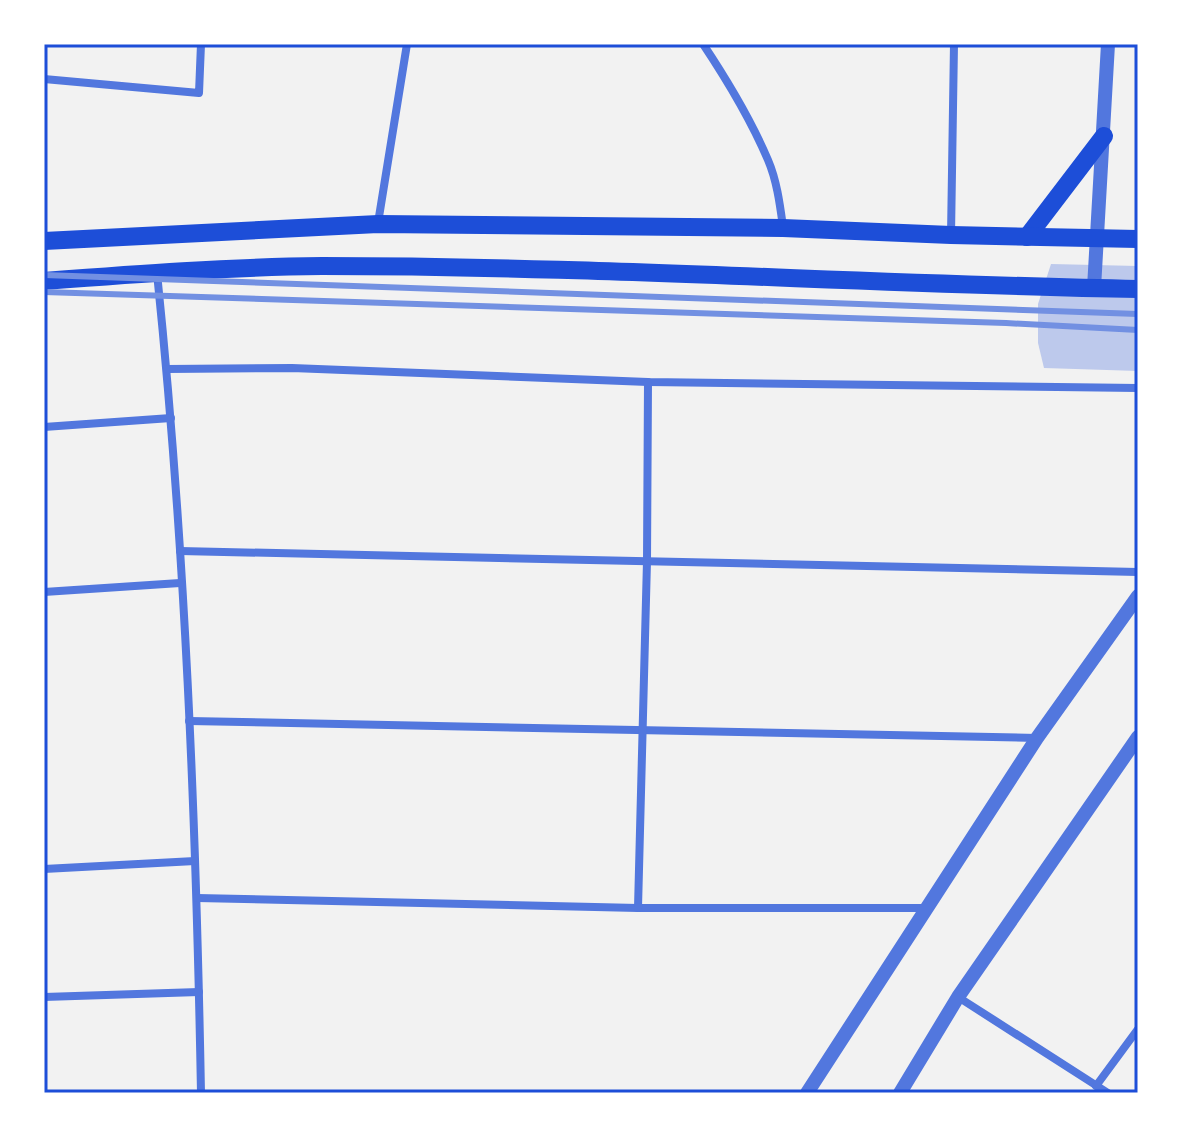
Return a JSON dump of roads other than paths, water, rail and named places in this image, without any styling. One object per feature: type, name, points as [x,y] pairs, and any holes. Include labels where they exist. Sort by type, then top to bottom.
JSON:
[{"type":"main road","points":[[1027,237],[1104,136]]},
{"type":"main road","points":[[44,241],[378,224],[783,228],[1138,239]]},
{"type":"main road","points":[[44,281],[157,272],[320,266],[572,270],[1138,289]]},
{"type":"street","points":[[44,79],[199,93],[201,44]]},
{"type":"street","points":[[378,224],[407,44]]},
{"type":"street","points":[[703,44],[724,75],[769,160],[778,191],[783,228]]},
{"type":"street","points":[[951,235],[954,44]]},
{"type":"street","points":[[1094,288],[1108,44]]},
{"type":"street","points":[[157,272],[180,551],[197,898],[201,1093]]},
{"type":"street","points":[[167,369],[292,368],[648,382],[1138,388]]},
{"type":"street","points":[[638,908],[647,561],[648,382]]},
{"type":"street","points":[[44,427],[171,418]]},
{"type":"street","points":[[180,551],[1138,572]]},
{"type":"street","points":[[44,592],[180,583]]},
{"type":"street","points":[[807,1093],[1037,738],[1138,596]]},
{"type":"street","points":[[189,721],[1037,738]]},
{"type":"street","points":[[900,1093],[958,997],[1138,737]]},
{"type":"street","points":[[44,869],[195,861]]},
{"type":"street","points":[[197,898],[638,908],[926,908]]},
{"type":"street","points":[[44,997],[199,992]]},
{"type":"street","points":[[958,997],[1108,1093]]},
{"type":"street","points":[[1096,1086],[1138,1029]]},
{"type":"railway","points":[[44,275],[1138,314]]},
{"type":"railway","points":[[44,292],[1006,323],[1138,330]]}]
